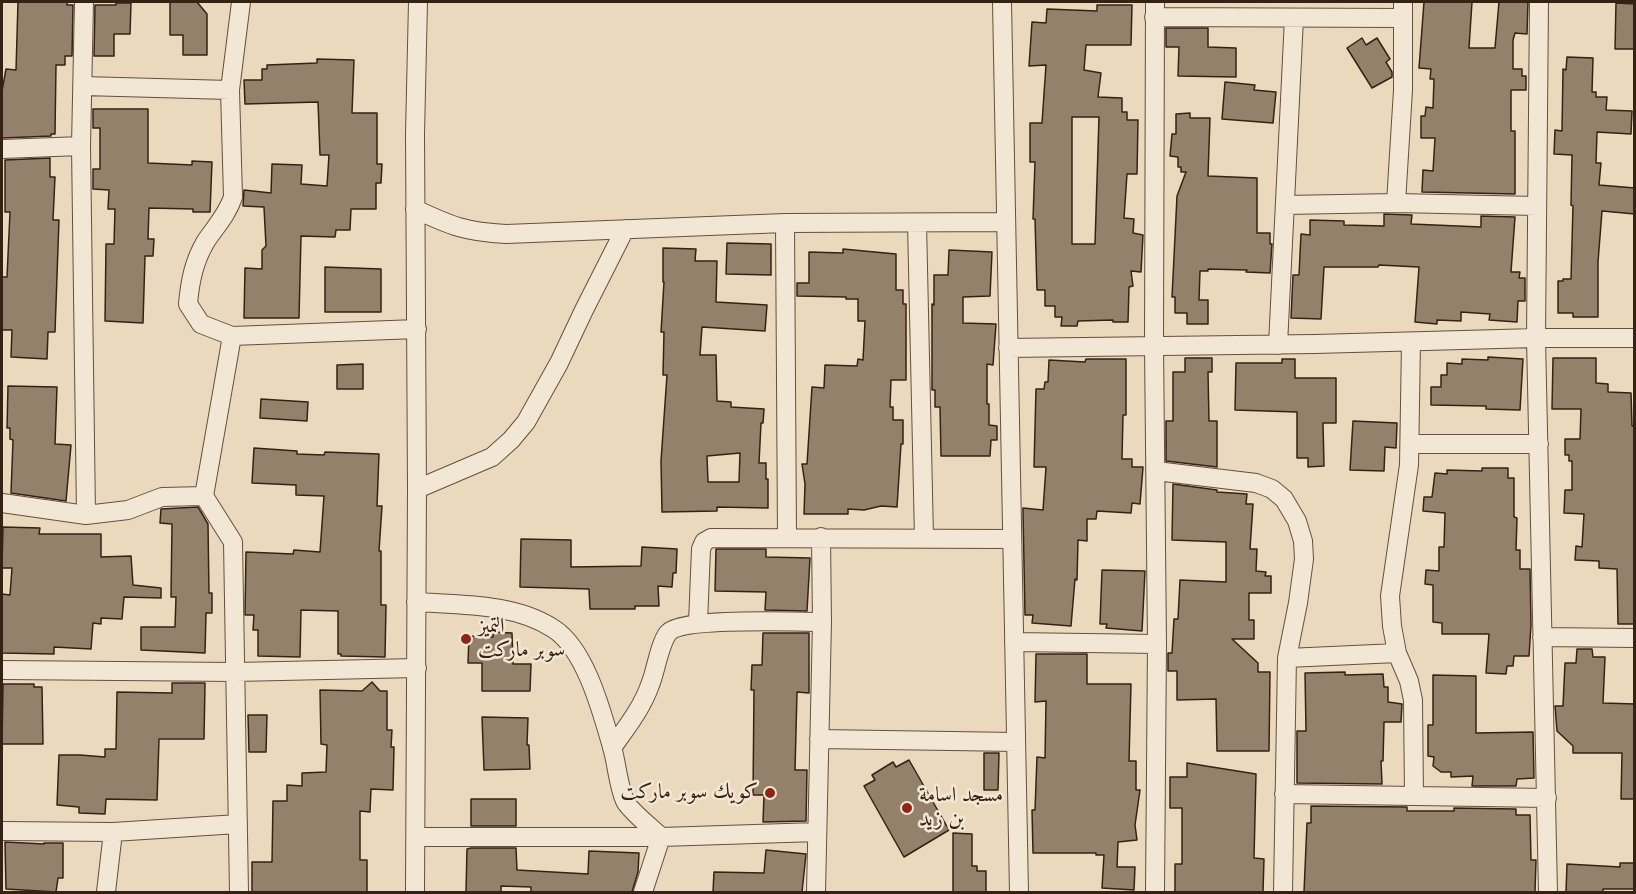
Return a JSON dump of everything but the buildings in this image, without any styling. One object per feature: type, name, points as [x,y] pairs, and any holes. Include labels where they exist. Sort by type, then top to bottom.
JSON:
[{"type":"street","points":[[84,2],[81,146],[86,514]]},
{"type":"street","points":[[241,2],[230,90],[233,197],[229,210],[208,238],[196,261],[188,304],[201,324],[232,336],[417,329]]},
{"type":"street","points":[[415,892],[417,329],[414,134],[418,2]]},
{"type":"street","points":[[1002,2],[1019,892]]},
{"type":"street","points":[[1539,2],[1536,338],[1548,892]]},
{"type":"street","points":[[1155,892],[1157,644],[1154,345],[1155,9],[1274,10],[1294,18],[1403,10],[1403,90],[1396,203]]},
{"type":"street","points":[[1278,345],[1294,18]]},
{"type":"street","points":[[83,86],[230,90]]},
{"type":"street","points":[[2,149],[81,146]]},
{"type":"street","points":[[1285,205],[1396,203],[1537,206]]},
{"type":"street","points":[[415,209],[451,226],[477,233],[506,234],[785,223],[1006,222]]},
{"type":"street","points":[[785,223],[788,537]]},
{"type":"street","points":[[917,223],[924,538]]},
{"type":"street","points":[[417,489],[492,457],[526,422],[559,363],[625,229]]},
{"type":"street","points":[[232,336],[204,496],[233,542],[239,892]]},
{"type":"street","points":[[1008,348],[1635,338]]},
{"type":"street","points":[[1411,342],[1410,444],[1406,494],[1390,596],[1397,653],[1409,681],[1413,700],[1414,795]]},
{"type":"street","points":[[1410,444],[1539,444]]},
{"type":"street","points":[[1156,471],[1256,483],[1272,489],[1284,499],[1297,522],[1303,541],[1304,559],[1298,603],[1287,658],[1283,892]]},
{"type":"street","points":[[2,503],[86,514],[128,510],[162,497],[204,496]]},
{"type":"street","points":[[816,892],[822,622],[821,537]]},
{"type":"street","points":[[698,623],[701,549],[704,542],[711,538],[1012,539]]},
{"type":"street","points":[[416,602],[481,606],[512,612],[556,630],[574,650],[592,687],[612,748],[625,802],[661,837]]},
{"type":"street","points":[[612,748],[644,701],[668,633],[677,627],[698,623],[822,622]]},
{"type":"street","points":[[1542,637],[1635,638]]},
{"type":"street","points":[[1014,642],[1157,644]]},
{"type":"street","points":[[1287,658],[1397,653]]},
{"type":"street","points":[[2,670],[236,672],[417,668]]},
{"type":"street","points":[[819,739],[1016,742]]},
{"type":"street","points":[[1284,794],[1547,798]]},
{"type":"street","points":[[2,831],[113,832],[238,824]]},
{"type":"street","points":[[106,892],[113,832]]},
{"type":"street","points":[[416,837],[661,837],[817,832]]},
{"type":"street","points":[[643,892],[661,837]]},
{"type":"place","name":"التميز سوبر ماركت","points":[[466,639]]},
{"type":"place","name":"كويك سوبر ماركت","points":[[770,793]]},
{"type":"place","name":"مسجد اسامة بن زيد","points":[[907,808]]}]
